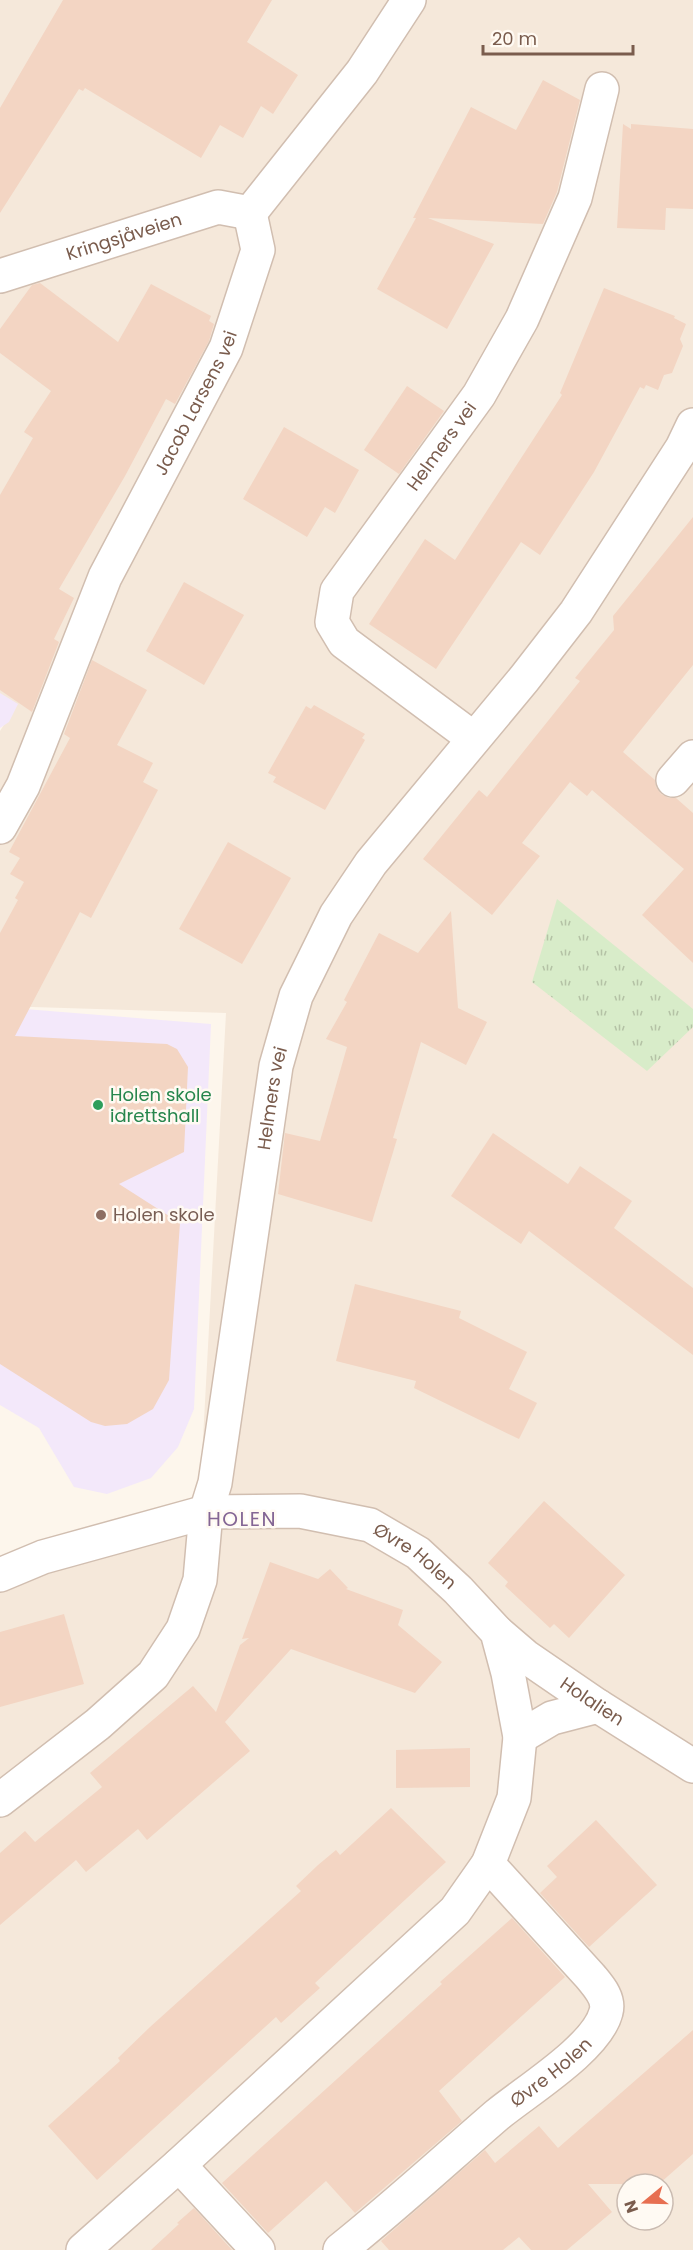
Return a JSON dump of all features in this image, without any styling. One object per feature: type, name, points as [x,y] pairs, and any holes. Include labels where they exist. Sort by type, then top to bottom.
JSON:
[{"type":"street","points":[[250,213],[362,72],[409,0]]},
{"type":"street","name":"Helmers vei","points":[[473,738],[344,642],[333,622],[337,591],[479,395],[522,319],[575,198],[602,90]]},
{"type":"street","name":"Kringsjåveien","points":[[0,276],[218,207],[250,213]]},
{"type":"street","name":"Jacob Larsens vei","points":[[0,827],[23,786],[105,577],[226,348],[258,250],[250,213]]},
{"type":"street","name":"Helmers vei","points":[[206,1512],[215,1483],[276,1066],[296,996],[336,915],[371,863],[524,679],[576,612],[682,448],[693,425]]},
{"type":"street","name":"Øvre Holen","points":[[0,1575],[43,1557],[206,1512],[300,1511],[370,1525],[418,1553],[458,1590],[497,1632],[508,1673],[519,1737],[514,1798],[488,1864],[455,1911],[179,2165],[83,2250]]},
{"type":"street","points":[[0,1800],[98,1724],[153,1675],[183,1629],[200,1580],[206,1512]]},
{"type":"street","name":"Holalien","points":[[497,1632],[525,1656],[598,1706],[693,1766]]},
{"type":"street","points":[[519,1737],[552,1718],[598,1706]]},
{"type":"street","name":"Øvre Holen","points":[[340,2250],[498,2114],[588,2041],[601,2024],[607,2010],[604,1994],[590,1976],[488,1864]]},
{"type":"street","points":[[179,2165],[258,2250]]},
{"type":"shaded area","points":[[0,0],[693,0],[693,2250],[0,2250],[0,1575],[199,1513],[226,1013],[0,1006],[0,731],[16,706],[0,695]]},
{"type":"shaded area","points":[[0,693],[18,704],[9,722],[0,728]]},
{"type":"shaded area","name":"Holen skole","points":[[0,1007],[211,1024],[194,1409],[178,1447],[151,1478],[107,1494],[74,1487],[39,1428],[0,1405]]},
{"type":"green space","points":[[557,899],[693,1009],[693,1027],[647,1071],[532,982]]},
{"type":"building","points":[[63,0],[272,0],[247,42],[298,75],[273,114],[261,106],[243,138],[220,125],[201,158],[85,88],[83,91],[79,89],[0,213],[0,108]]},
{"type":"building","points":[[543,80],[580,100],[557,192],[543,224],[428,218],[494,244],[447,329],[377,289],[416,218],[413,218],[471,107],[516,130]]},
{"type":"building","points":[[623,124],[631,129],[631,124],[693,129],[693,209],[666,208],[665,230],[617,228]]},
{"type":"building","points":[[40,283],[118,342],[151,284],[211,316],[209,321],[214,324],[209,341],[175,404],[166,399],[125,476],[59,589],[74,598],[54,639],[59,642],[32,712],[0,690],[0,495],[33,438],[24,432],[51,391],[0,353],[0,329],[32,285]]},
{"type":"building","points":[[604,288],[675,316],[674,318],[686,324],[680,339],[683,346],[672,373],[664,375],[658,390],[646,385],[644,389],[640,387],[594,472],[540,555],[521,542],[436,669],[369,624],[425,539],[455,560],[562,395],[560,393]]},
{"type":"building","points":[[407,386],[444,411],[399,474],[364,450]]},
{"type":"building","points":[[284,427],[359,470],[335,513],[325,507],[307,537],[243,499]]},
{"type":"building","points":[[693,517],[693,665],[623,752],[655,780],[656,787],[661,794],[669,798],[676,798],[693,813],[693,963],[642,915],[684,869],[592,790],[587,796],[570,782],[522,843],[540,856],[492,915],[423,859],[479,790],[487,797],[580,681],[575,678],[614,630],[613,616]]},
{"type":"building","points":[[184,582],[244,615],[204,685],[146,651]]},
{"type":"building","name":"Holen skole","points":[[92,660],[147,690],[117,745],[153,763],[143,782],[158,790],[91,918],[80,912],[15,1036],[167,1044],[177,1049],[188,1067],[184,1152],[119,1184],[180,1223],[169,1380],[153,1409],[127,1424],[105,1426],[91,1422],[0,1364],[0,933],[18,900],[15,898],[24,882],[10,874],[20,858],[9,852],[70,738],[64,734]]},
{"type":"building","points":[[314,705],[365,734],[362,738],[365,740],[325,810],[273,782],[276,777],[268,773],[306,706],[311,709]]},
{"type":"building","points":[[228,842],[291,878],[242,964],[179,929]]},
{"type":"building","points":[[451,911],[458,1008],[487,1022],[466,1065],[421,1042],[393,1138],[397,1139],[372,1222],[278,1194],[285,1133],[320,1141],[347,1047],[326,1039],[347,1002],[344,1000],[379,933],[418,953]]},
{"type":"building","points":[[493,1133],[568,1184],[580,1166],[632,1201],[614,1228],[693,1288],[693,1355],[529,1231],[521,1244],[451,1196]]},
{"type":"building","points":[[355,1284],[461,1311],[459,1318],[527,1352],[509,1389],[537,1403],[519,1439],[414,1388],[416,1381],[336,1361]]},
{"type":"building","points":[[544,1501],[625,1575],[569,1638],[554,1624],[550,1628],[505,1586],[508,1582],[488,1563]]},
{"type":"building","points":[[270,1562],[318,1579],[330,1569],[348,1588],[346,1589],[403,1610],[398,1625],[442,1662],[415,1693],[291,1649],[225,1722],[250,1751],[147,1840],[138,1829],[86,1872],[76,1860],[0,1925],[0,1853],[25,1831],[35,1842],[102,1787],[90,1773],[193,1686],[216,1712],[240,1645],[249,1638],[242,1639]]},
{"type":"building","points":[[64,1614],[84,1684],[0,1707],[0,1632]]},
{"type":"building","points":[[470,1748],[470,1787],[396,1788],[396,1750]]},
{"type":"building","points":[[391,1808],[446,1862],[315,1983],[320,1988],[281,2023],[276,2017],[97,2180],[48,2126],[120,2061],[118,2058],[150,2027],[301,1891],[296,1886],[318,1865],[336,1850],[340,1855]]},
{"type":"building","points":[[596,1820],[657,1885],[589,1947],[540,1893],[557,1877],[547,1866]]},
{"type":"building","points":[[512,1918],[565,1977],[439,2091],[462,2121],[355,2213],[326,2181],[268,2233],[222,2183]]},
{"type":"building","points":[[693,2030],[693,2154],[673,2172],[615,2172],[615,2184],[588,2184],[612,2212],[567,2250],[531,2250],[519,2237],[503,2250],[389,2250],[381,2241],[485,2150],[495,2163],[539,2126],[558,2148]]},
{"type":"building","points":[[194,2208],[232,2250],[151,2250],[179,2224],[177,2223]]},
{"type":"place","name":"Holen skole idrettshall","points":[[98,1105]]},
{"type":"place","name":"Holen skole","points":[[101,1215]]},
{"type":"district","name":"HOLEN","points":[[242,1519]]}]
